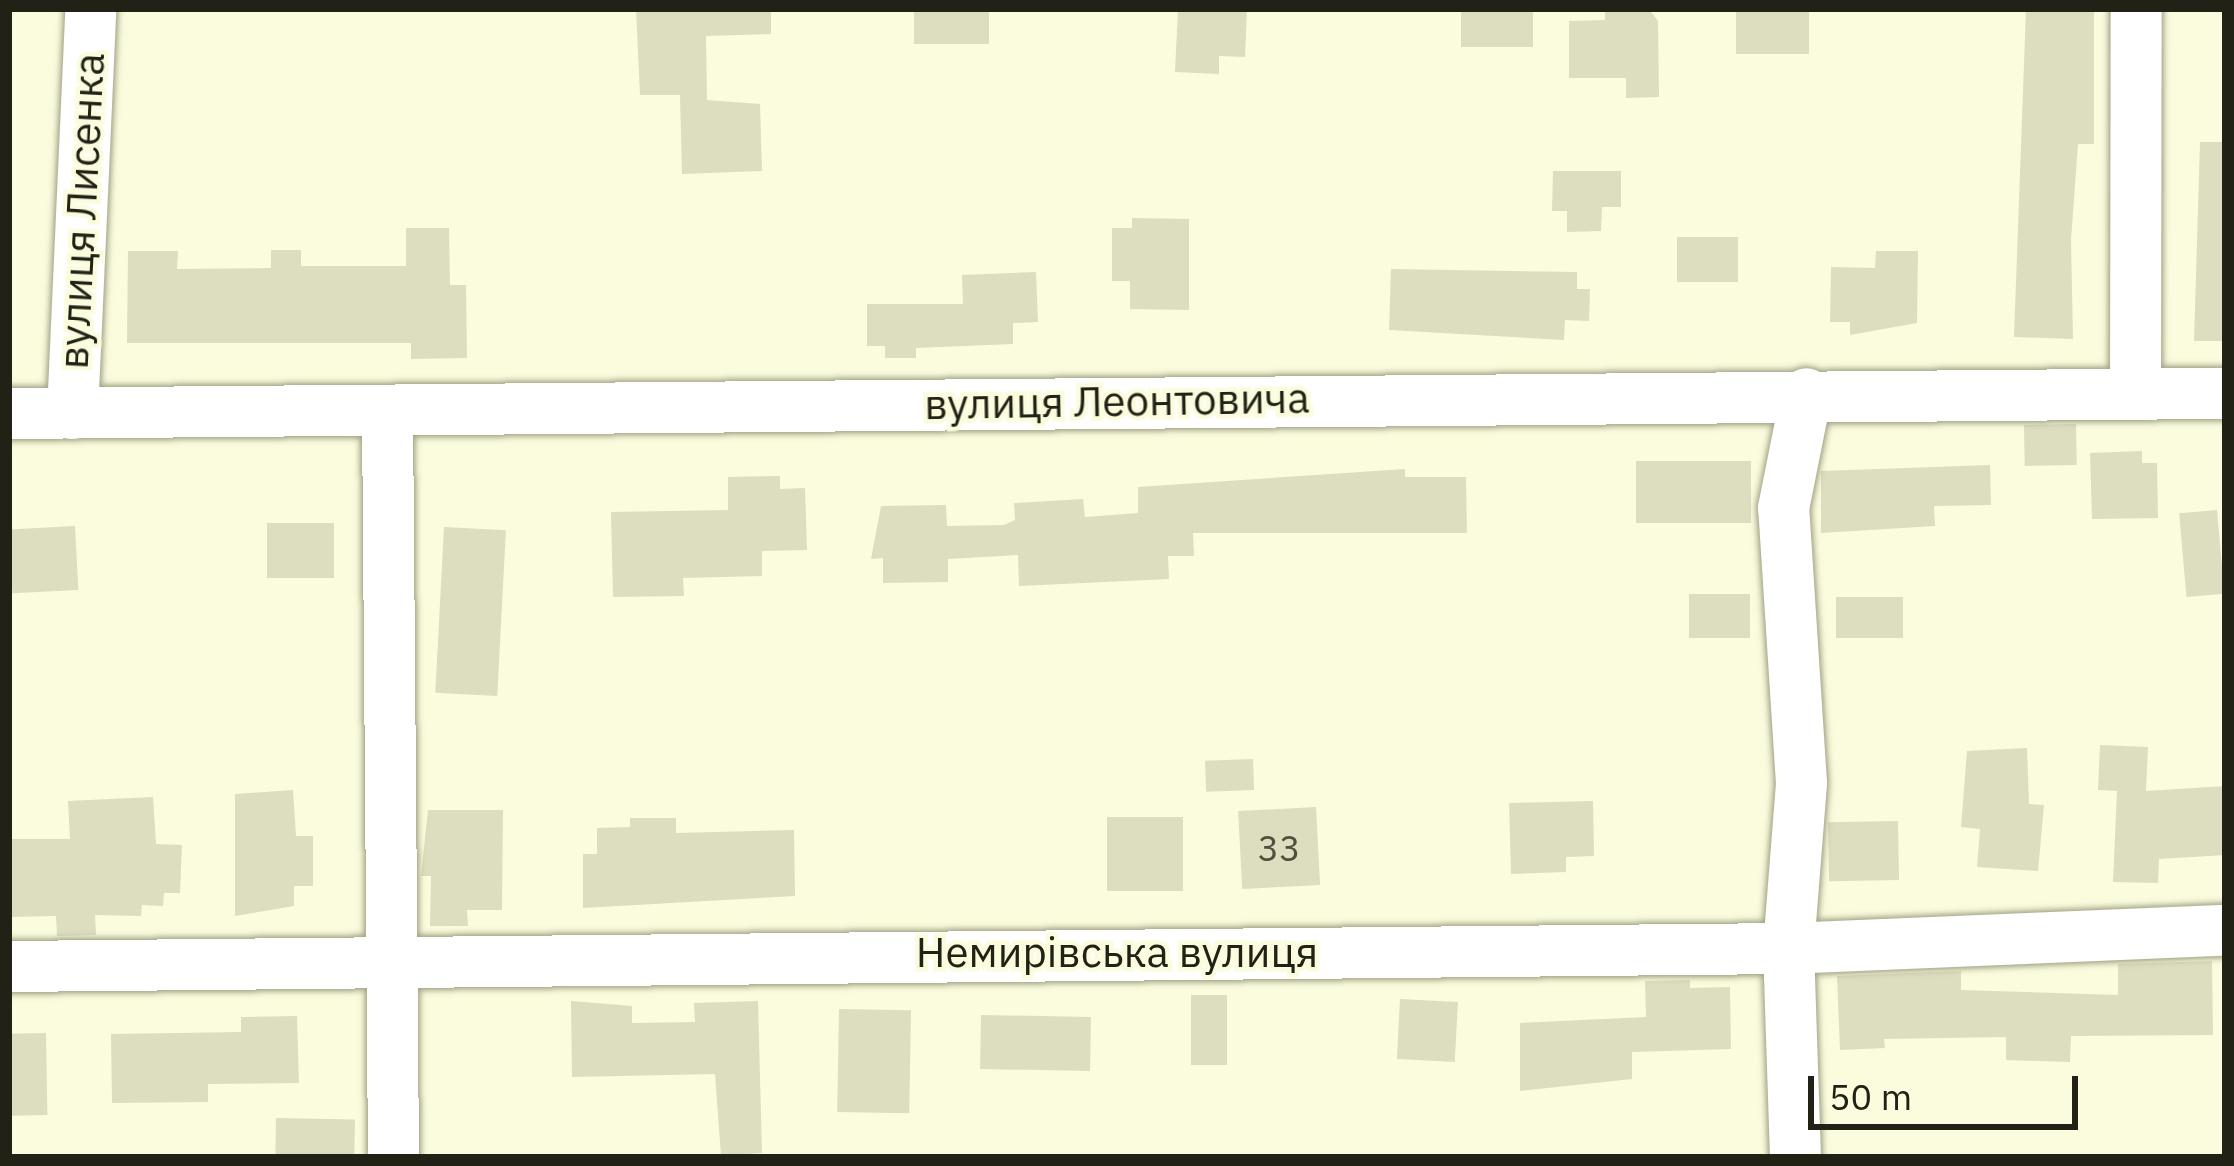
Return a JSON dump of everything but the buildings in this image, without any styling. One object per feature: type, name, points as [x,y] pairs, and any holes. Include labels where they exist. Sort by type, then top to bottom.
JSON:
[{"type":"street","name":"вулиця Лисенка","points":[[72,413],[90,9]]},
{"type":"street","points":[[2135,393],[2136,9]]},
{"type":"street","name":"вулиця Леонтовича","points":[[9,413],[1806,393],[2225,393]]},
{"type":"street","points":[[1795,1157],[1788,948],[1801,783],[1783,508],[1806,393]]},
{"type":"street","points":[[387,411],[393,1157]]},
{"type":"street","name":"Немирівська вулиця","points":[[9,966],[388,958],[1788,948],[2225,930]]}]
